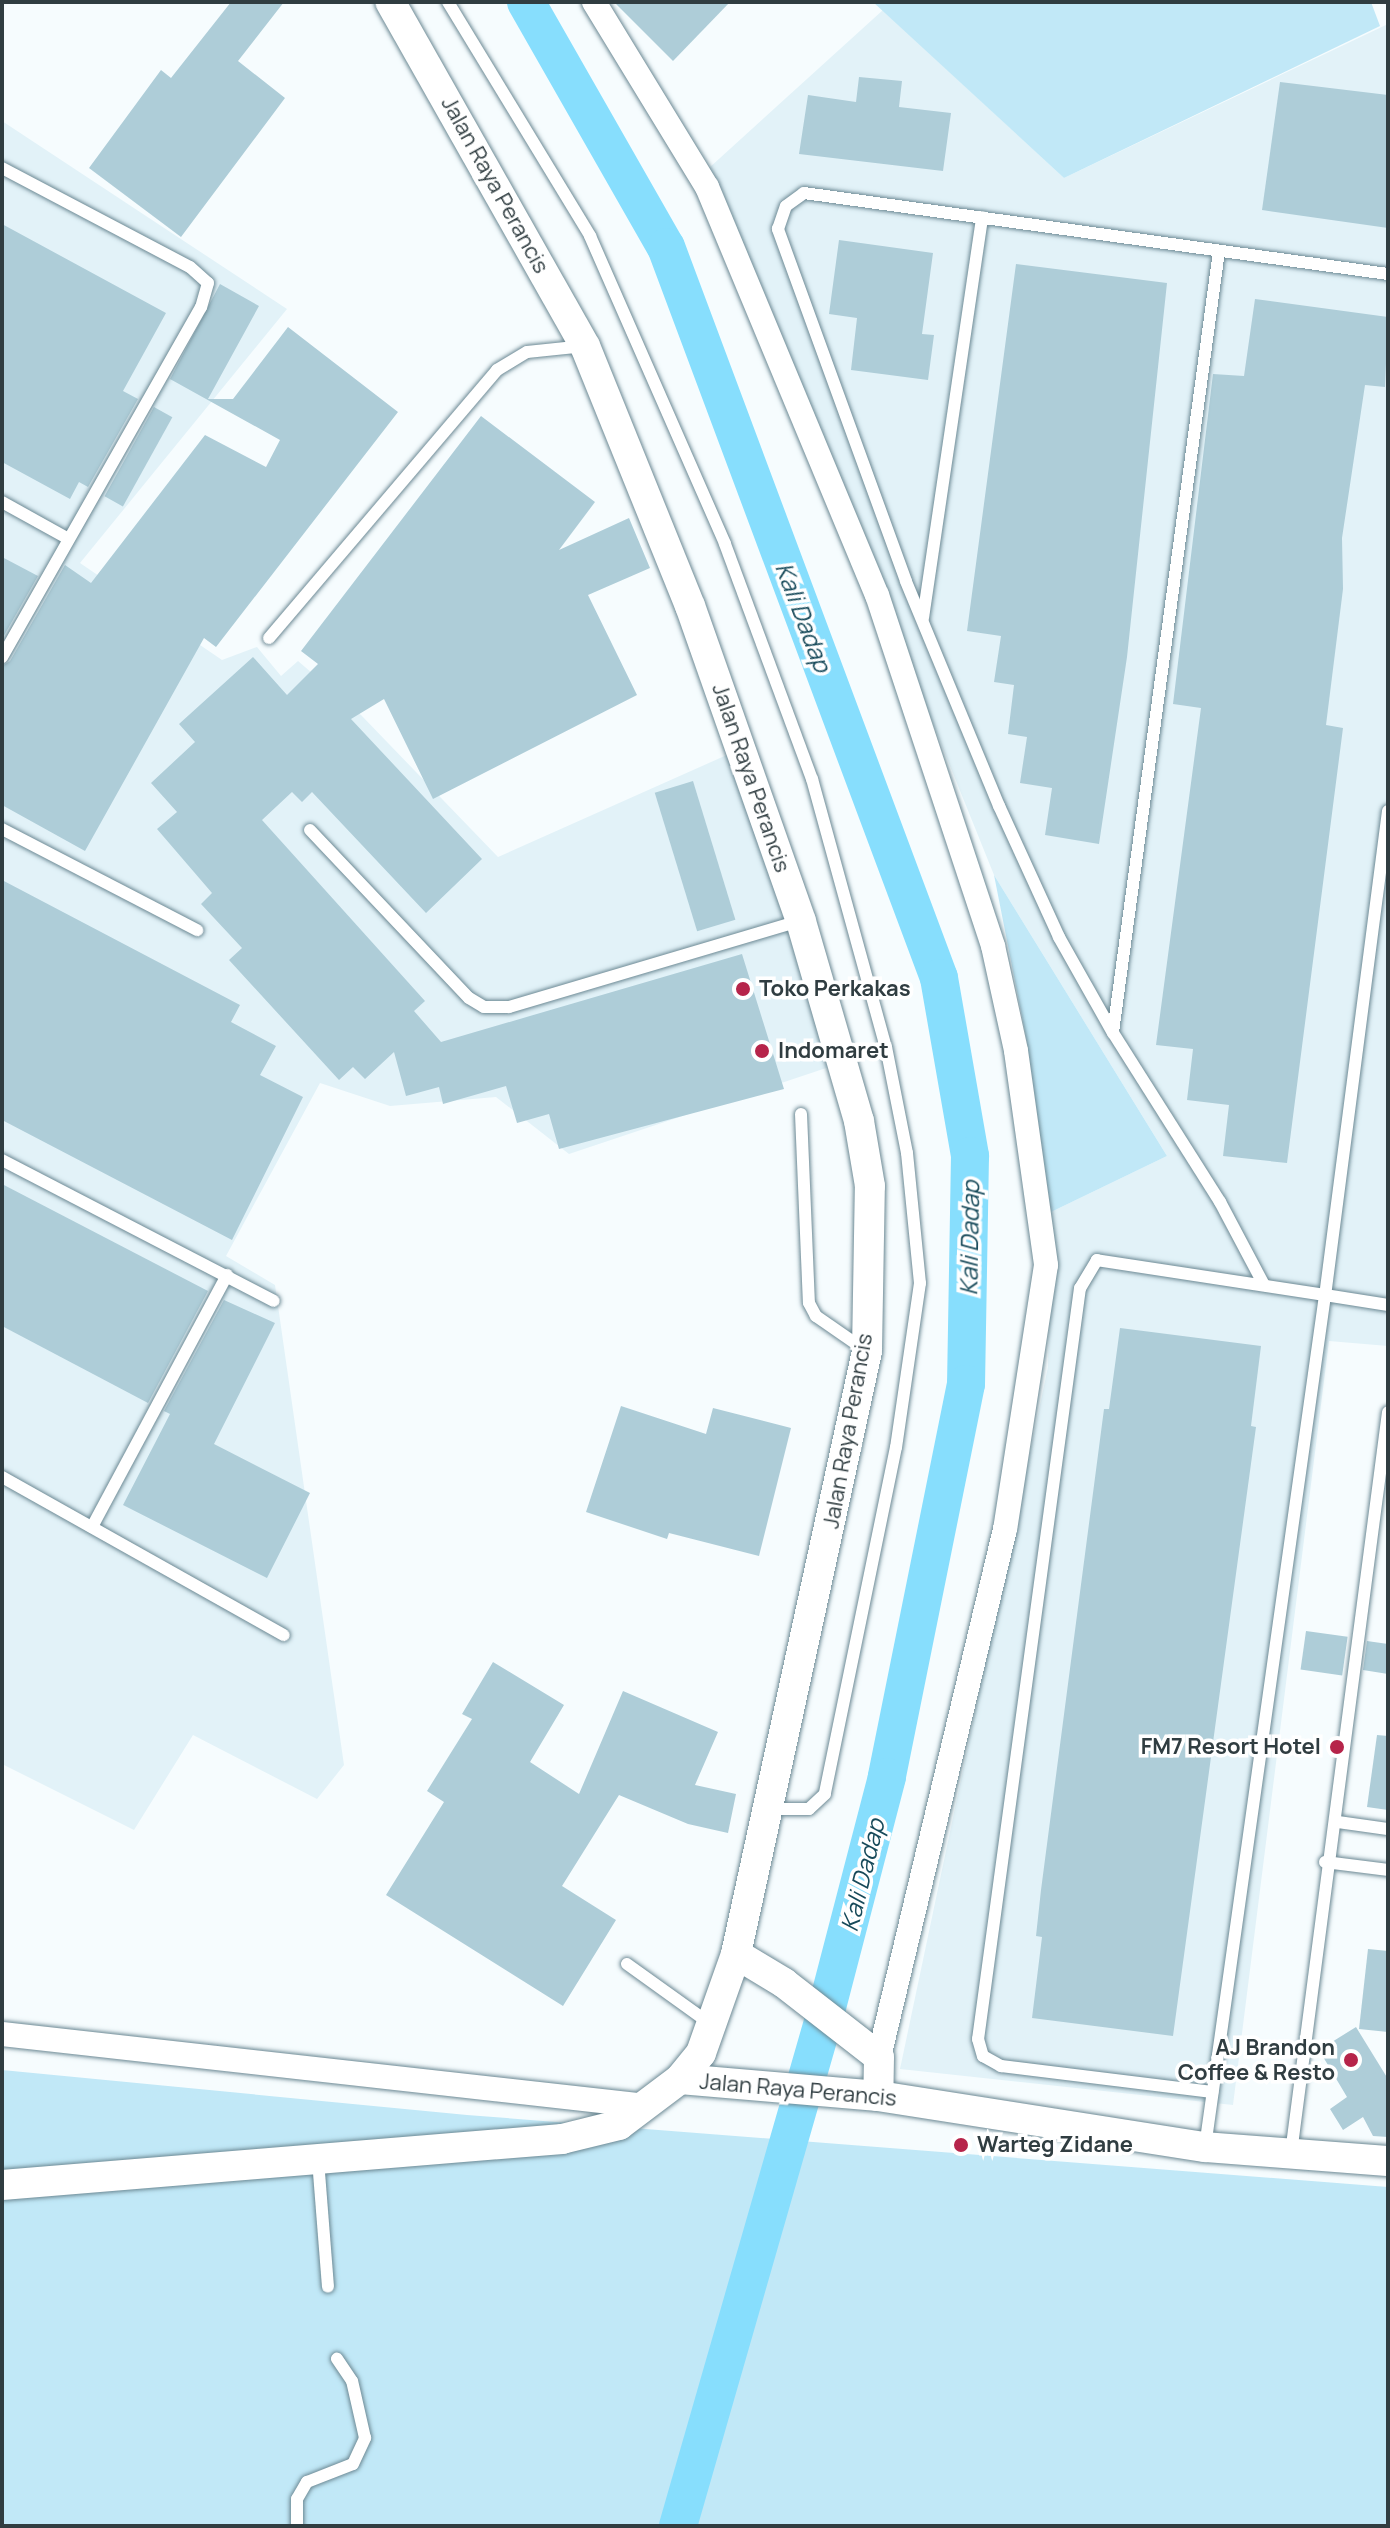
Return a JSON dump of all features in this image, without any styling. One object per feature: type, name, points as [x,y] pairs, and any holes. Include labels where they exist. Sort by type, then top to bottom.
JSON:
[{"type":"street","name":"Jalan Raya Perancis","points":[[390,2],[585,346],[690,606],[801,921],[859,1121],[870,1186],[867,1351],[771,1809],[736,1954],[713,2026],[680,2079],[878,2096],[1205,2147],[1388,2161]]},
{"type":"street","points":[[594,2],[707,187],[877,595],[993,946],[1016,1051],[1046,1265],[1005,1529],[879,2057],[878,2096]]},
{"type":"street","points":[[736,1954],[784,1983],[879,2057]]},
{"type":"street","points":[[2,2034],[646,2106]]},
{"type":"street","points":[[2,2185],[591,2135],[646,2106],[680,2079]]},
{"type":"lane","points":[[448,2],[590,236],[725,544],[812,779],[886,1047],[907,1153],[920,1283],[896,1447],[827,1784],[819,1805],[771,1809]]},
{"type":"lane","points":[[2,168],[190,267],[208,283],[201,307],[2,657]]},
{"type":"lane","points":[[1264,1285],[1220,1202],[1113,1033],[1059,937],[1005,819],[922,620],[778,229],[786,206],[804,193],[1388,274]]},
{"type":"lane","points":[[922,620],[982,217]]},
{"type":"lane","points":[[1113,1033],[1219,251]]},
{"type":"lane","points":[[269,638],[497,370],[527,352],[585,346]]},
{"type":"lane","points":[[2,502],[67,538]]},
{"type":"lane","points":[[1205,2147],[1325,1295],[1388,811]]},
{"type":"lane","points":[[2,829],[197,930]]},
{"type":"lane","points":[[310,830],[469,998],[484,1007],[509,1007],[801,921]]},
{"type":"lane","points":[[801,1114],[809,1303],[816,1316],[867,1351]]},
{"type":"lane","points":[[2,1160],[274,1301]]},
{"type":"lane","points":[[1212,2092],[1001,2066],[983,2056],[978,2039],[1080,1288],[1097,1260],[1388,1305]]},
{"type":"lane","points":[[92,1527],[227,1275]]},
{"type":"lane","points":[[1291,2154],[1325,1862],[1338,1822],[1388,1412]]},
{"type":"lane","points":[[2,1477],[284,1635]]},
{"type":"lane","points":[[1338,1822],[1388,1829]]},
{"type":"lane","points":[[1325,1862],[1388,1870]]},
{"type":"lane","points":[[627,1964],[713,2026]]},
{"type":"lane","points":[[318,2160],[328,2287]]},
{"type":"lane","points":[[297,2526],[297,2499],[307,2482],[353,2464],[365,2438],[352,2381],[337,2359]]},
{"type":"shaded area","points":[[873,2],[1371,2],[1380,26],[1064,178]]},
{"type":"shaded area","points":[[883,10],[1064,178],[1388,24],[1388,1346],[1329,1341],[1233,2105],[900,2069],[1048,1367],[1051,1212],[1167,1156],[994,875],[709,168]]},
{"type":"shaded area","points":[[2,121],[287,309],[80,563],[222,660],[257,647],[281,676],[298,661],[361,715],[498,857],[747,746],[853,1059],[569,1154],[496,1097],[390,1106],[320,1083],[226,1256],[275,1285],[344,1765],[317,1799],[193,1735],[134,1830],[2,1764]]},
{"type":"shaded area","points":[[994,875],[1167,1156],[1051,1212],[1027,1042]]},
{"type":"shaded area","points":[[2,2070],[467,2115],[1388,2187],[1388,2526],[2,2526]]},
{"type":"building","points":[[231,2],[284,2],[238,61],[285,98],[181,237],[89,168],[161,70],[171,78]]},
{"type":"building","points":[[614,2],[730,2],[673,61]]},
{"type":"building","points":[[859,77],[902,81],[899,107],[951,113],[943,171],[799,154],[808,95],[856,102]]},
{"type":"building","points":[[1280,82],[1388,95],[1388,228],[1262,210]]},
{"type":"building","points":[[2,224],[166,313],[123,391],[138,399],[88,487],[79,482],[70,499],[2,462]]},
{"type":"building","points":[[839,240],[933,253],[922,334],[934,335],[928,380],[851,370],[857,318],[829,314]]},
{"type":"building","points":[[1016,264],[1167,283],[1127,657],[1099,844],[1045,835],[1052,788],[1020,783],[1027,737],[1008,734],[1014,685],[994,682],[1001,636],[967,631]]},
{"type":"building","points":[[220,284],[259,306],[208,399],[233,399],[288,327],[398,412],[216,647],[204,638],[85,851],[2,805],[2,666],[10,661],[65,565],[91,583],[205,435],[266,467],[280,440],[170,379]]},
{"type":"building","points":[[1255,299],[1388,317],[1385,387],[1365,385],[1342,538],[1343,589],[1326,725],[1343,728],[1287,1163],[1223,1156],[1229,1105],[1187,1100],[1193,1049],[1156,1045],[1201,708],[1173,704],[1213,374],[1244,376]]},
{"type":"building","points":[[154,407],[172,417],[123,506],[105,496]]},
{"type":"building","points":[[481,416],[595,502],[559,550],[629,518],[650,568],[588,595],[637,695],[433,799],[384,699],[351,719],[482,859],[426,913],[312,792],[302,802],[292,792],[262,820],[425,1001],[414,1011],[441,1042],[742,954],[784,1089],[559,1149],[549,1114],[517,1123],[506,1086],[443,1104],[439,1087],[406,1096],[394,1052],[365,1079],[353,1067],[339,1080],[229,960],[242,948],[201,904],[212,893],[157,829],[177,812],[151,783],[195,742],[179,724],[253,657],[287,695],[318,664],[301,651]]},
{"type":"building","points":[[2,557],[38,576],[2,639]]},
{"type":"building","points":[[693,781],[735,920],[697,931],[655,793]]},
{"type":"building","points":[[2,880],[240,1005],[231,1022],[276,1046],[260,1075],[303,1097],[232,1240],[2,1120]]},
{"type":"building","points":[[2,1184],[208,1291],[148,1403],[2,1326]]},
{"type":"building","points":[[224,1300],[275,1323],[214,1444],[310,1493],[267,1578],[123,1505],[170,1414],[164,1411]]},
{"type":"building","points":[[1120,1328],[1261,1346],[1251,1426],[1256,1427],[1173,2036],[1032,2018],[1042,1937],[1036,1936],[1041,1890],[1104,1409],[1109,1409]]},
{"type":"building","points":[[621,1406],[706,1434],[713,1408],[791,1428],[759,1556],[669,1533],[667,1539],[586,1512]]},
{"type":"building","points":[[1306,1631],[1348,1637],[1342,1675],[1301,1670]]},
{"type":"building","points":[[1367,1641],[1388,1644],[1388,1674],[1363,1670]]},
{"type":"building","points":[[493,1662],[564,1705],[530,1762],[579,1794],[623,1691],[718,1732],[695,1785],[736,1794],[728,1833],[688,1824],[619,1795],[562,1886],[616,1920],[563,2006],[386,1895],[444,1802],[427,1791],[472,1719],[462,1714]]},
{"type":"building","points":[[1377,1735],[1388,1736],[1388,1810],[1367,1807]]},
{"type":"building","points":[[1368,1949],[1388,1951],[1388,2032],[1359,2029]]},
{"type":"building","points":[[1356,2027],[1388,2079],[1388,2137],[1373,2136],[1363,2117],[1343,2130],[1330,2109],[1347,2097],[1319,2050]]},
{"type":"waterway","name":"Kali Dadap","points":[[526,2],[666,247],[939,978],[970,1156],[966,1384],[887,1777],[827,2008],[678,2526]]},
{"type":"place","name":"Toko Perkakas","points":[[743,989]]},
{"type":"place","name":"Indomaret","points":[[762,1051]]},
{"type":"place","name":"FM7 Resort Hotel","points":[[1337,1747]]},
{"type":"place","name":"AJ Brandon Coffee & Resto","points":[[1351,2060]]},
{"type":"place","name":"Warteg Zidane","points":[[961,2145]]}]
